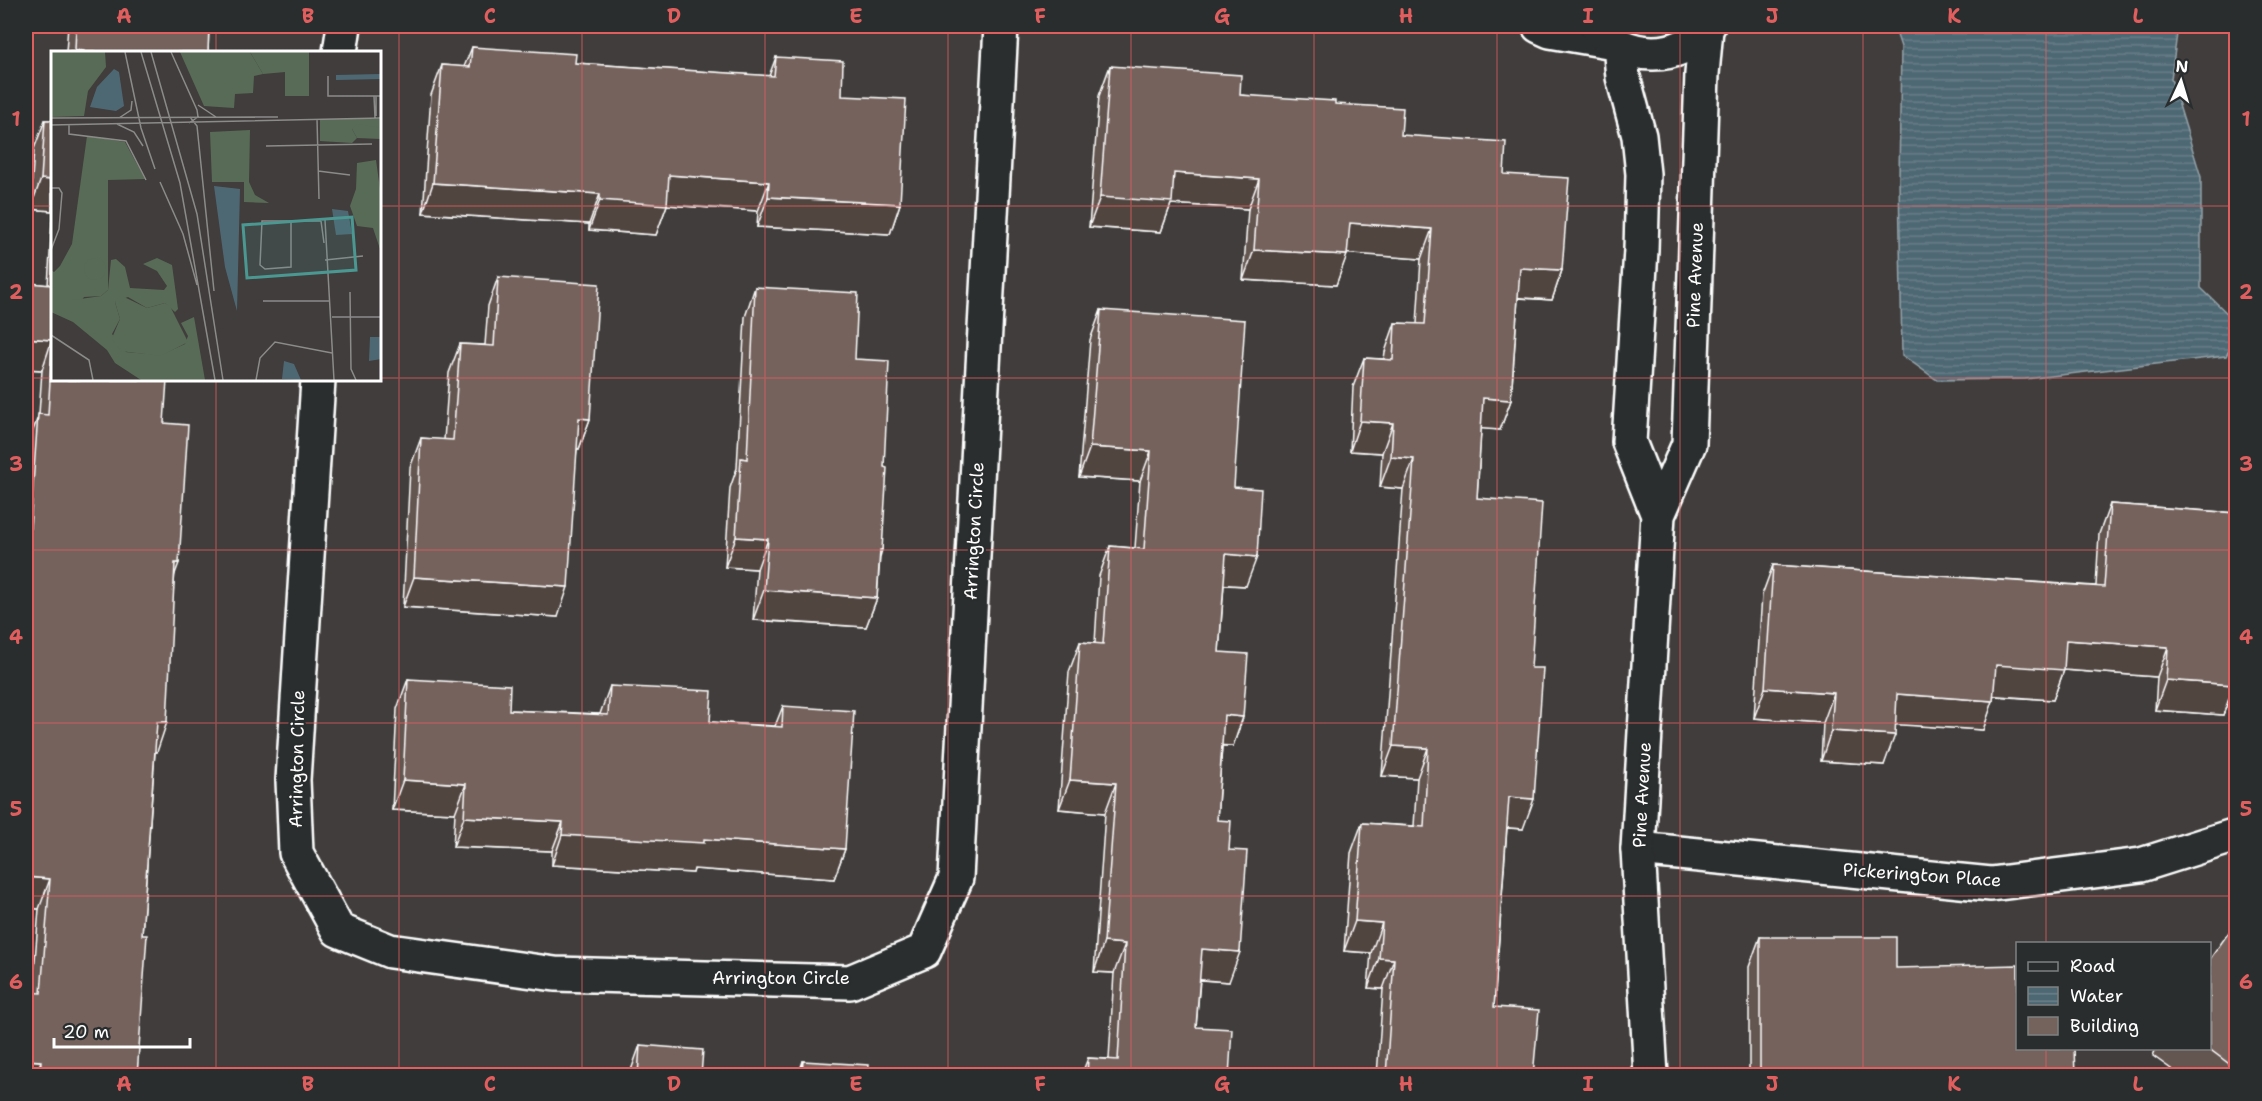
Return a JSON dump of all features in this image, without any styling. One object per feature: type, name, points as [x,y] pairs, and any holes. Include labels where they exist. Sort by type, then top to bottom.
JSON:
[{"type":"street","points":[[340,51],[344,26]]},
{"type":"street","name":"Arrington Circle","points":[[318,381],[293,780],[296,853],[338,930],[390,951],[555,975],[850,982],[924,951],[956,878],[1001,26]]},
{"type":"street","points":[[1539,26],[1550,31],[1610,38]]},
{"type":"street","name":"Pine Avenue","points":[[1610,38],[1629,50],[1663,53],[1686,44],[1707,27]]},
{"type":"street","name":"Pine Avenue","points":[[1651,1076],[1638,849],[1658,515],[1689,444],[1702,74],[1707,27]]},
{"type":"street","name":"Pine Avenue","points":[[1610,38],[1639,136],[1643,174],[1641,250],[1629,442],[1658,515]]},
{"type":"street","name":"Pickerington Place","points":[[1638,849],[1991,884],[2141,865],[2236,835]]},
{"type":"water","points":[[1894,26],[2178,26],[2171,79],[2201,177],[2201,288],[2236,322],[2236,337],[2226,356],[2025,379],[1937,380],[1902,355],[1899,179],[1901,47]]},
{"type":"building","points":[[76,26],[209,26],[208,51],[75,50]]},
{"type":"building","points":[[472,47],[576,54],[575,63],[774,76],[776,57],[843,61],[842,96],[906,99],[900,204],[768,197],[769,182],[669,175],[667,205],[600,200],[600,194],[433,183],[442,65],[470,67]]},
{"type":"building","points":[[1110,66],[1241,75],[1240,95],[1403,108],[1401,135],[1506,142],[1504,174],[1569,178],[1562,270],[1520,268],[1511,400],[1483,398],[1477,498],[1542,503],[1531,668],[1543,668],[1534,799],[1509,797],[1494,1007],[1539,1010],[1533,1076],[1386,1076],[1394,959],[1379,958],[1382,923],[1355,921],[1362,823],[1424,827],[1428,748],[1393,746],[1414,459],[1391,457],[1393,423],[1360,421],[1364,358],[1393,360],[1395,323],[1425,324],[1432,229],[1350,223],[1347,255],[1254,250],[1259,179],[1174,173],[1172,202],[1100,197]]},
{"type":"building","points":[[45,120],[51,120],[51,180],[41,179]]},
{"type":"building","points":[[498,277],[599,284],[590,419],[579,418],[568,587],[414,577],[421,438],[453,440],[460,344],[494,346]]},
{"type":"building","points":[[29,283],[51,285],[51,340],[26,338]]},
{"type":"building","points":[[755,287],[858,293],[855,359],[889,361],[884,467],[887,468],[877,598],[764,590],[768,539],[736,537],[741,458],[747,459]]},
{"type":"building","points":[[1101,310],[1245,320],[1234,487],[1261,489],[1257,557],[1226,554],[1219,652],[1248,654],[1243,717],[1224,715],[1217,820],[1231,821],[1229,850],[1247,851],[1240,952],[1202,949],[1196,1027],[1232,1029],[1229,1076],[1087,1076],[1088,1058],[1118,1060],[1125,944],[1104,942],[1116,783],[1070,780],[1080,642],[1103,644],[1110,546],[1144,549],[1151,451],[1090,447]]},
{"type":"building","points":[[51,363],[51,381],[167,381],[164,423],[188,425],[179,563],[175,563],[167,722],[157,722],[142,935],[147,935],[137,1076],[40,1076],[41,1061],[26,1060],[26,992],[41,993],[50,879],[26,877],[26,585],[38,414],[48,415]]},
{"type":"building","points":[[2110,504],[2236,513],[2234,685],[2166,680],[2168,647],[2066,640],[2064,670],[1996,665],[1993,701],[1897,694],[1895,735],[1831,731],[1834,693],[1765,688],[1773,565],[2104,587]]},
{"type":"building","points":[[408,679],[510,685],[509,710],[608,715],[610,686],[712,691],[710,722],[782,727],[783,706],[854,711],[845,849],[704,839],[704,843],[562,835],[563,822],[464,817],[466,784],[403,780]]},
{"type":"building","points":[[2236,922],[2236,1069],[2211,1050],[2211,958]]},
{"type":"building","points":[[1760,937],[1896,937],[1896,968],[2016,965],[2016,1050],[2074,1050],[2075,1076],[1760,1076]]},
{"type":"building","points":[[640,1045],[703,1050],[701,1076],[638,1076]]},
{"type":"building","points":[[803,1061],[869,1065],[868,1076],[802,1076]]},
{"type":"building","points":[[371,1070],[451,1076],[370,1076]]},
{"type":"building","points":[[466,1073],[505,1076],[466,1076]]}]
